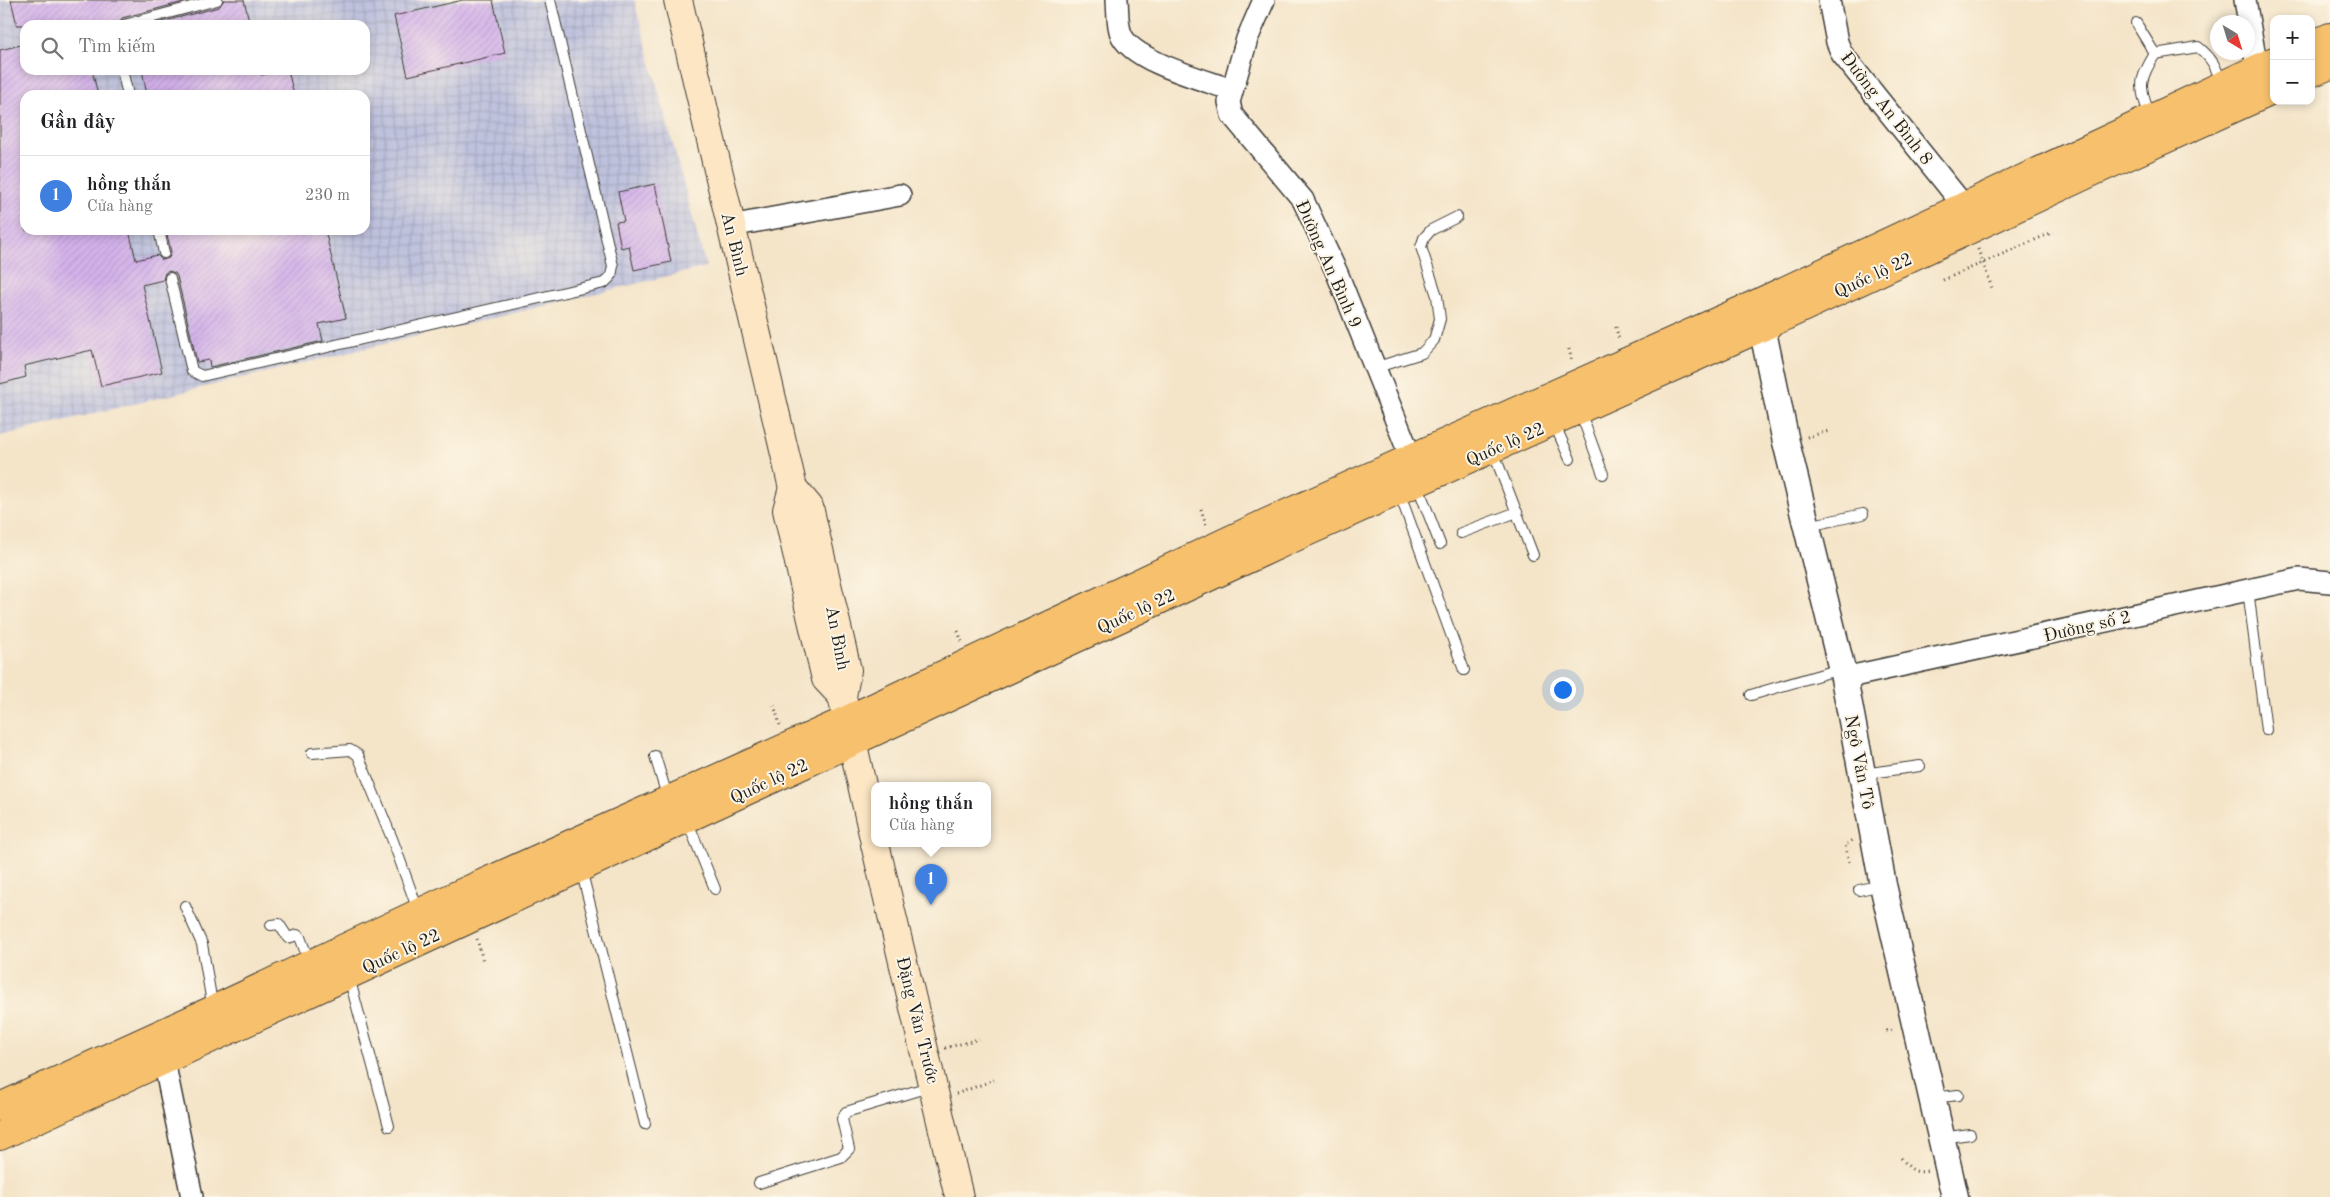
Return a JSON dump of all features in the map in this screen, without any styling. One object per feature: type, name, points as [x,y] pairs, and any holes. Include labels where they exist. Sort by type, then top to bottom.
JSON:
[{"type":"highway","points":[[2315,66],[2325,47]]},
{"type":"highway","name":"Quốc lộ 22","points":[[0,1136],[581,868],[677,810],[847,720],[1266,522],[1493,450],[1762,327],[2150,120],[2265,65]]},
{"type":"highway","name":"Quốc lộ 22","points":[[1409,478],[1756,304],[2270,92]]},
{"type":"highway","name":"Quốc lộ 22","points":[[0,1107],[419,914],[677,810]]},
{"type":"main road","name":"An Bình","points":[[678,0],[793,488],[787,510],[812,620],[826,678],[847,720]]},
{"type":"main road","name":"Đặng Văn Trước","points":[[847,720],[871,825]]},
{"type":"main road","name":"Đặng Văn Trước","points":[[876,847],[959,1197]]},
{"type":"street","points":[[1117,0],[1122,34],[1132,50],[1146,58],[1232,90]]},
{"type":"street","name":"Đường An Bình 9","points":[[1264,0],[1247,39],[1232,90],[1229,102],[1232,115],[1306,205],[1336,273],[1374,368],[1409,478]]},
{"type":"street","name":"Đường An Bình 8","points":[[1829,0],[1837,42],[1842,54],[1968,218]]},
{"type":"street","points":[[2245,0],[2265,65]]},
{"type":"street","points":[[730,226],[900,195]]},
{"type":"street","name":"Ngô Văn Tô","points":[[1762,327],[1807,526],[1843,673],[1862,774],[1871,887],[1932,1098],[1955,1197]]},
{"type":"street","name":"Đường số 2","points":[[1843,673],[2299,579],[2330,582]]},
{"type":"street","points":[[164,1061],[192,1197]]},
{"type":"lane","points":[[143,20],[218,0]]},
{"type":"lane","points":[[170,278],[192,370],[202,376],[604,283],[611,276],[613,266],[550,0]]},
{"type":"lane","points":[[2136,23],[2155,54]]},
{"type":"lane","points":[[2150,120],[2141,86],[2143,74],[2155,54],[2198,47],[2209,55],[2217,67],[2222,85]]},
{"type":"lane","points":[[123,75],[127,90]]},
{"type":"lane","points":[[1374,368],[1422,352],[1434,340],[1440,319],[1437,296],[1421,247],[1424,238],[1431,230],[1457,217]]},
{"type":"lane","points":[[160,235],[164,253]]},
{"type":"lane","points":[[1579,410],[1603,474]]},
{"type":"lane","points":[[1554,422],[1570,459]]},
{"type":"lane","points":[[1493,450],[1533,555]]},
{"type":"lane","points":[[1409,478],[1440,544]]},
{"type":"lane","points":[[1409,478],[1464,670]]},
{"type":"lane","points":[[1461,533],[1517,512]]},
{"type":"lane","points":[[1807,526],[1863,514]]},
{"type":"lane","points":[[2248,590],[2266,730]]},
{"type":"lane","points":[[1751,695],[1843,673]]},
{"type":"lane","points":[[312,753],[350,750],[358,756],[393,841],[419,914]]},
{"type":"lane","points":[[655,756],[677,810],[714,889]]},
{"type":"lane","points":[[1862,774],[1920,766]]},
{"type":"lane","points":[[581,868],[645,1124]]},
{"type":"lane","points":[[185,906],[202,944],[213,1010]]},
{"type":"lane","points":[[271,925],[279,924],[288,938],[297,935],[300,937],[310,965]]},
{"type":"lane","points":[[348,976],[389,1126]]},
{"type":"lane","points":[[759,1183],[841,1157],[848,1149],[842,1119],[846,1112],[935,1093]]},
{"type":"lane","points":[[1932,1098],[1958,1095]]},
{"type":"lane","points":[[1941,1138],[1970,1134]]},
{"type":"path","points":[[1968,218],[1993,291]]},
{"type":"path","points":[[1943,280],[1982,261],[2053,232]]},
{"type":"path","points":[[925,1053],[979,1039]]},
{"type":"path","points":[[935,1093],[994,1080]]},
{"type":"path","points":[[1901,1158],[1912,1170],[1919,1173],[1947,1168]]},
{"type":"shaded area","points":[[0,0],[634,0],[706,267],[0,436]]},
{"type":"building","points":[[11,0],[191,0],[122,18],[121,20],[20,20],[20,25],[17,25]]},
{"type":"building","points":[[224,0],[244,0],[249,20],[169,20],[219,7]]},
{"type":"building","points":[[463,0],[493,0],[505,53],[408,76],[394,16]]},
{"type":"building","points":[[20,45],[20,75],[93,75],[97,90],[20,90],[20,235],[130,235],[136,260],[157,255],[162,260],[169,258],[171,252],[167,235],[326,235],[346,318],[319,324],[323,341],[210,367],[209,360],[197,362],[177,276],[169,271],[165,273],[163,280],[142,285],[162,372],[101,386],[92,350],[24,366],[26,377],[0,384],[0,50]]},
{"type":"building","points":[[143,75],[289,75],[293,90],[146,90]]},
{"type":"building","points":[[655,184],[671,262],[634,270],[629,246],[621,248],[616,222],[624,221],[618,192]]},
{"type":"place","name":"hồng thắn","points":[[931,905]]}]
